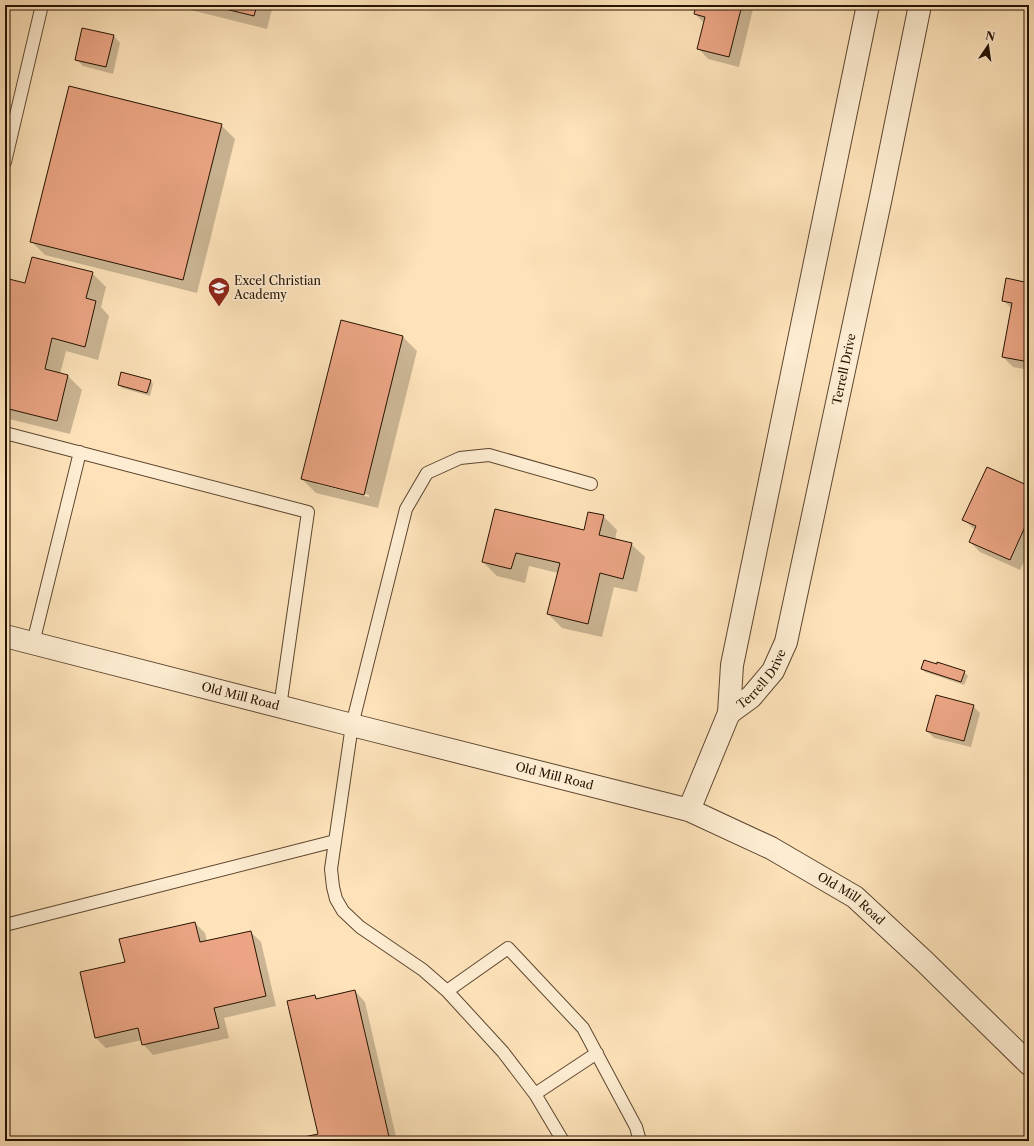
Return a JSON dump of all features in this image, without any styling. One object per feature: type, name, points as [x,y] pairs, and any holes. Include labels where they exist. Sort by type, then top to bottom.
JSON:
[{"type":"street","name":"Terrell Drive","points":[[689,810],[729,713],[732,665],[868,5]]},
{"type":"street","name":"Terrell Drive","points":[[729,713],[751,697],[773,671],[786,642],[881,197],[920,5]]},
{"type":"street","name":"Old Mill Road","points":[[5,636],[689,810],[772,848],[855,898],[925,962],[1029,1064]]},
{"type":"lane","points":[[5,162],[42,5]]},
{"type":"lane","points":[[5,433],[308,512],[280,707]]},
{"type":"lane","points":[[33,643],[80,452]]},
{"type":"lane","points":[[563,1141],[535,1094],[503,1052],[447,991],[423,970],[360,927],[343,911],[336,899],[331,869],[352,725],[406,509],[427,473],[460,458],[489,455],[591,484]]},
{"type":"lane","points":[[5,925],[335,841]]},
{"type":"lane","points":[[447,991],[508,948],[583,1028],[636,1127],[640,1141]]},
{"type":"lane","points":[[535,1094],[597,1054]]},
{"type":"building","points":[[209,5],[257,5],[254,16]]},
{"type":"building","points":[[696,5],[742,5],[729,57],[697,49],[705,17],[694,14]]},
{"type":"building","points":[[82,28],[114,35],[106,67],[75,60]]},
{"type":"building","points":[[69,86],[222,124],[183,280],[30,242]]},
{"type":"building","points":[[32,257],[93,272],[86,298],[96,301],[85,347],[52,338],[45,369],[68,375],[57,421],[5,408],[5,278],[25,283]]},
{"type":"building","points":[[1006,278],[1029,283],[1029,362],[1002,357],[1012,303],[1002,301]]},
{"type":"building","points":[[341,320],[403,336],[364,495],[301,479]]},
{"type":"building","points":[[121,372],[151,380],[147,393],[118,385]]},
{"type":"building","points":[[987,467],[1029,486],[1029,518],[1010,560],[969,542],[976,526],[962,520]]},
{"type":"building","points":[[495,509],[584,530],[588,512],[604,515],[599,535],[632,543],[623,579],[600,573],[588,624],[547,614],[560,563],[516,553],[511,569],[482,562]]},
{"type":"building","points":[[924,660],[937,664],[937,662],[965,671],[961,682],[921,669]]},
{"type":"building","points":[[936,695],[974,705],[964,741],[926,731]]},
{"type":"building","points":[[195,922],[200,942],[251,931],[266,996],[214,1008],[219,1028],[142,1045],[138,1028],[95,1038],[80,972],[125,962],[119,939]]},
{"type":"building","points":[[355,990],[390,1141],[285,1141],[318,1134],[287,1001],[315,995],[316,999]]},
{"type":"place","name":"Excel Christian Academy","points":[[219,308]]}]
